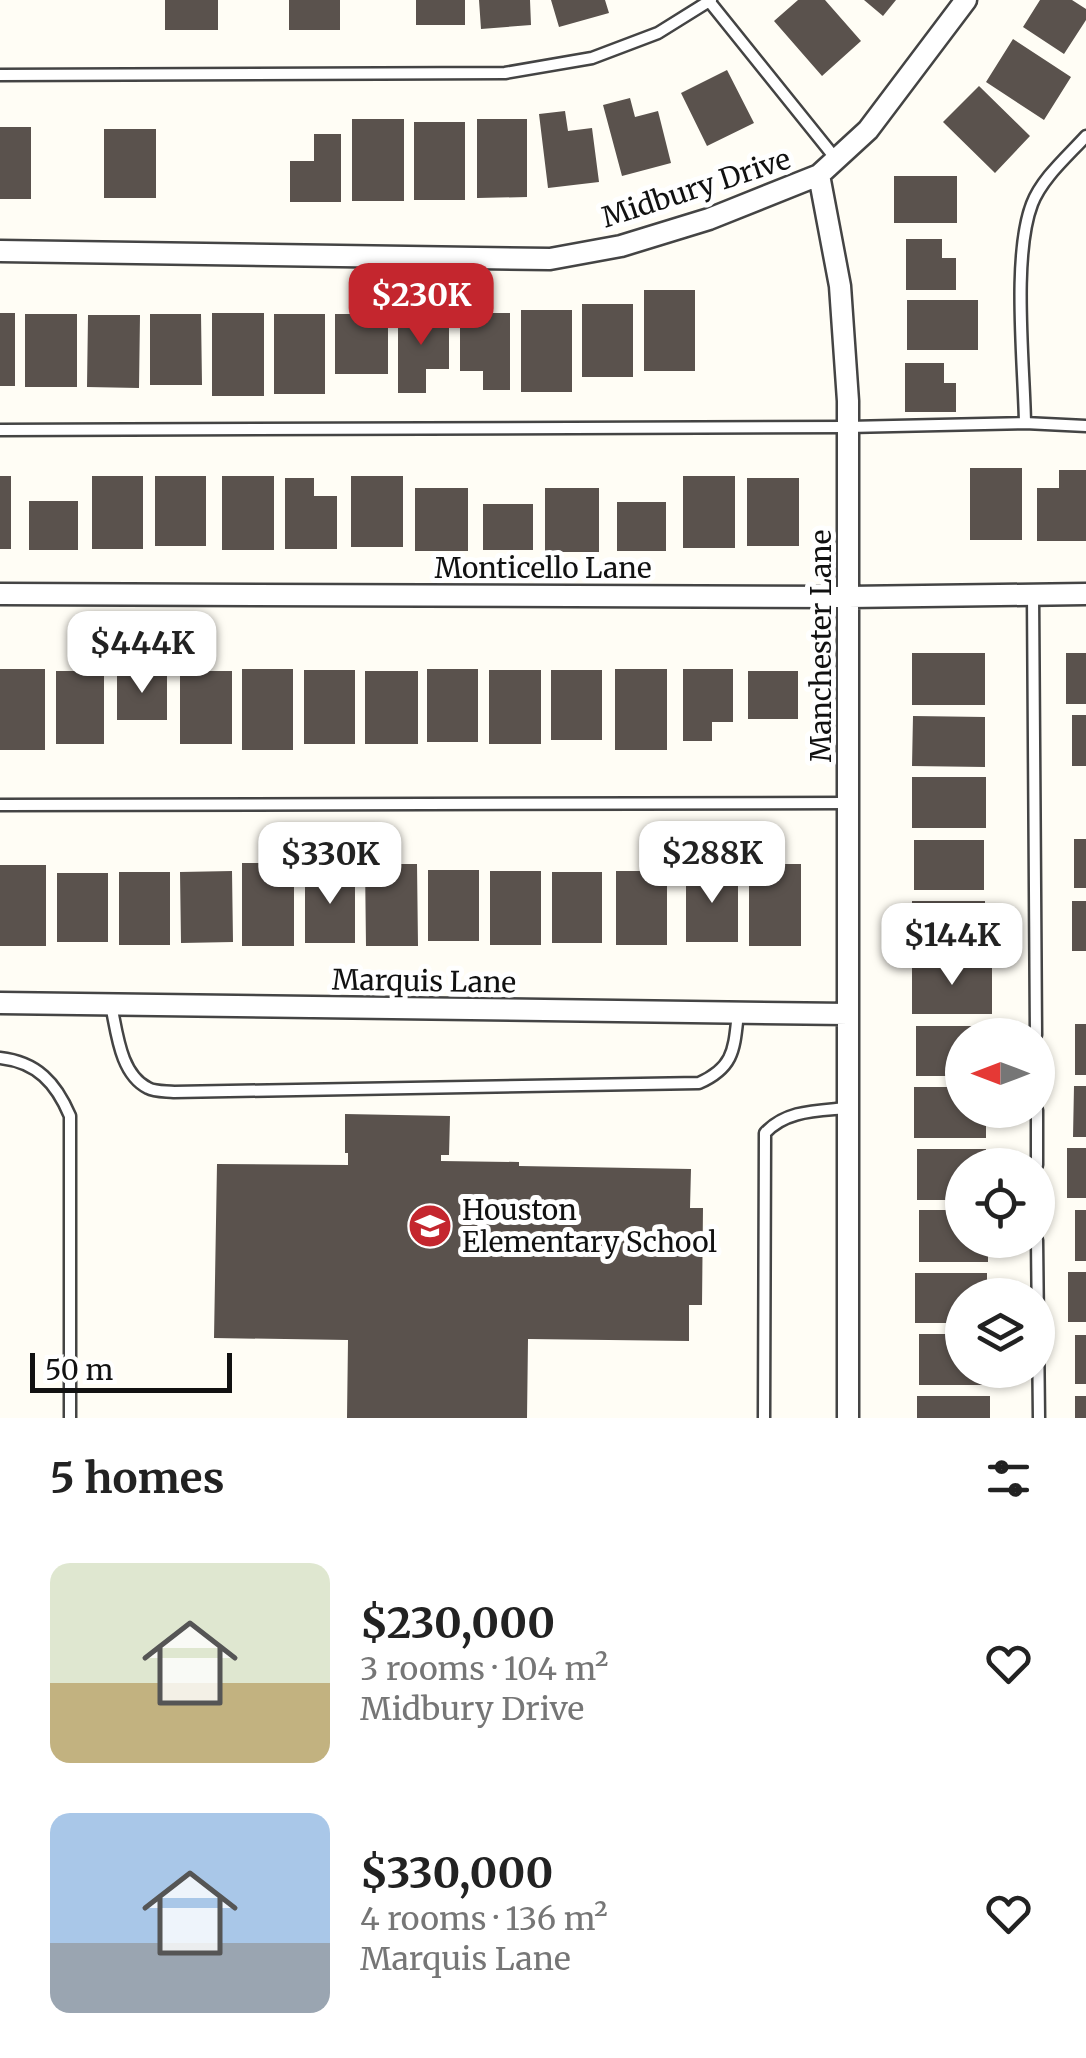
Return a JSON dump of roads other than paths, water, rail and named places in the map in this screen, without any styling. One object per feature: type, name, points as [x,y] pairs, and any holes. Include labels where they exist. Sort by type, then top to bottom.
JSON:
[{"type":"street","name":"Midbury Drive","points":[[0,251],[550,259],[621,246],[709,219],[819,176],[868,130],[966,0]]},
{"type":"street","name":"Manchester Lane","points":[[819,176],[840,286],[848,427],[848,1418]]},
{"type":"street","name":"Monticello Lane","points":[[0,594],[1086,594]]},
{"type":"street","name":"Marquis Lane","points":[[0,1003],[848,1014]]},
{"type":"lane","points":[[0,74],[505,72],[592,58],[658,33],[710,0],[836,159]]},
{"type":"lane","points":[[1024,423],[1022,260],[1032,204],[1045,182],[1086,136]]},
{"type":"lane","points":[[0,430],[1024,423],[1086,426]]},
{"type":"lane","points":[[1033,594],[1036,1018]]},
{"type":"lane","points":[[0,805],[848,803]]},
{"type":"lane","points":[[111,1004],[121,1051],[132,1074],[149,1089],[174,1092],[700,1083],[718,1074],[733,1054],[738,1013]]},
{"type":"lane","points":[[0,1058],[18,1060],[42,1072],[60,1092],[70,1116],[70,1418]]},
{"type":"lane","points":[[764,1418],[765,1134],[776,1122],[800,1112],[848,1108]]},
{"type":"lane","points":[[1038,1258],[1038,1418]]},
{"type":"place","name":"Houston Elementary School","points":[[430,1226]]}]
